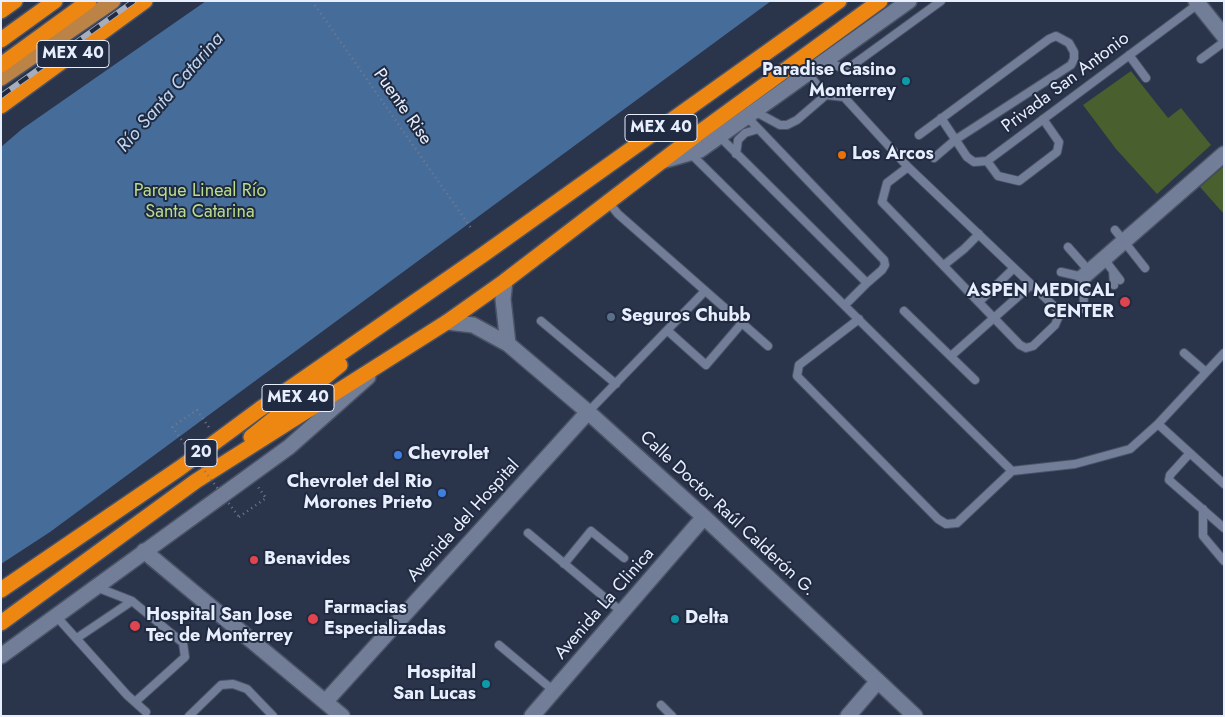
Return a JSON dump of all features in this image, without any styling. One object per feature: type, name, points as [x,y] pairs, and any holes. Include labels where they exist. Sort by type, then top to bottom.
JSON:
[{"type":"highway","points":[[1,11],[15,1]]},
{"type":"highway","name":"MEX 40","points":[[1,40],[55,1]]},
{"type":"highway","points":[[1,65],[89,1]]},
{"type":"highway","name":"MEX 40","points":[[1,106],[145,1]]},
{"type":"highway","name":"MEX 40","points":[[1,623],[196,481],[358,351],[398,312],[484,254],[839,1]]},
{"type":"highway","name":"MEX 40","points":[[394,355],[447,322],[505,281],[696,135],[880,1]]},
{"type":"highway","name":"20","points":[[1,590],[218,440],[398,312]]},
{"type":"highway","points":[[196,481],[394,355]]},
{"type":"main road","points":[[1,78],[113,1]]},
{"type":"street","points":[[662,161],[695,152],[720,137],[910,1]]},
{"type":"street","points":[[1197,2],[1222,34]]},
{"type":"street","points":[[1087,275],[1109,265],[1119,236],[1224,154]]},
{"type":"street","points":[[505,281],[503,299],[508,344]]},
{"type":"street","name":"Calle Doctor Raúl Calderón G.","points":[[447,322],[473,325],[508,344],[588,412],[704,517],[915,716]]},
{"type":"street","points":[[1,656],[288,446],[394,355]]},
{"type":"street","name":"Avenida del Hospital","points":[[326,701],[588,412]]},
{"type":"street","name":"Avenida La Clinica","points":[[532,716],[704,517]]},
{"type":"street","points":[[144,551],[342,716]]},
{"type":"street","points":[[848,716],[878,681]]},
{"type":"lane","points":[[826,61],[842,68],[850,67],[941,1]]},
{"type":"lane","name":"Privada San Antonio","points":[[987,161],[1197,2]]},
{"type":"lane","points":[[1202,59],[1222,34]]},
{"type":"lane","points":[[919,136],[1049,39],[1056,36],[1069,43],[1074,52],[1074,59],[1070,65],[955,140],[934,158]]},
{"type":"lane","points":[[1129,55],[1146,78]]},
{"type":"lane","points":[[808,74],[826,95],[844,97],[908,167],[1057,309],[1058,318],[1055,325],[1033,346],[1026,348],[1020,345],[882,202],[887,182],[908,167]]},
{"type":"lane","points":[[752,115],[780,125],[787,125],[797,120],[826,95]]},
{"type":"lane","points":[[752,115],[758,129],[884,260],[885,264],[882,270],[845,305]]},
{"type":"lane","points":[[941,118],[967,157],[974,162],[987,161],[998,176],[1019,181],[1057,152],[1059,142],[1043,119]]},
{"type":"lane","points":[[736,154],[738,140],[745,133],[758,129]]},
{"type":"lane","points":[[720,137],[867,284]]},
{"type":"lane","points":[[695,152],[706,167],[1012,471]]},
{"type":"lane","points":[[608,203],[768,346]]},
{"type":"lane","points":[[944,265],[964,249],[978,234]]},
{"type":"lane","points":[[1119,236],[1145,268]]},
{"type":"lane","points":[[1065,249],[1078,258],[1087,275],[1084,308]]},
{"type":"lane","points":[[1109,265],[1117,283]]},
{"type":"lane","points":[[979,302],[1014,268]]},
{"type":"lane","points":[[1061,272],[1087,275]]},
{"type":"lane","points":[[951,356],[1031,285]]},
{"type":"lane","points":[[588,412],[705,291]]},
{"type":"lane","points":[[904,311],[975,380]]},
{"type":"lane","points":[[859,319],[799,365],[797,376],[938,519],[946,524],[957,523],[1012,471],[1074,464],[1130,449],[1158,424],[1224,353]]},
{"type":"lane","points":[[541,320],[616,384]]},
{"type":"lane","points":[[668,331],[706,365],[742,324]]},
{"type":"lane","points":[[1184,353],[1206,372]]},
{"type":"lane","points":[[1158,424],[1224,484]]},
{"type":"lane","points":[[1190,453],[1170,475],[1169,480],[1224,528]]},
{"type":"lane","points":[[1204,509],[1203,536],[1224,561]]},
{"type":"lane","points":[[564,564],[591,531],[624,558]]},
{"type":"lane","points":[[528,533],[623,613]]},
{"type":"lane","points":[[96,587],[132,601],[183,643],[186,651],[185,657],[135,702]]},
{"type":"lane","points":[[77,638],[132,601]]},
{"type":"lane","points":[[56,616],[146,712]]},
{"type":"lane","points":[[499,644],[554,691]]},
{"type":"lane","points":[[189,716],[221,684],[233,684],[247,689],[272,716]]},
{"type":"lane","points":[[661,705],[672,716]]},
{"type":"path","name":"Puente Rise","points":[[312,1],[471,228]]},
{"type":"path","points":[[218,440],[197,410],[172,427],[239,517],[266,498]]},
{"type":"green space","points":[[1131,71],[1168,118],[1181,108],[1211,145],[1157,194],[1116,149],[1083,105]]},
{"type":"green space","points":[[1224,166],[1224,214],[1200,187]]},
{"type":"water","name":"Río Santa Catarina","points":[[206,1],[771,1],[50,532],[1,564],[1,147],[22,129]]},
{"type":"railway","points":[[1,96],[134,1]]},
{"type":"place","name":"Paradise Casino Monterrey","points":[[906,81]]},
{"type":"place","name":"Los Arcos","points":[[842,155]]},
{"type":"place","name":"ASPEN MEDICAL CENTER","points":[[1125,302]]},
{"type":"place","name":"Seguros Chubb","points":[[611,317]]},
{"type":"place","name":"Chevrolet","points":[[398,455]]},
{"type":"place","name":"Chevrolet del Rio Morones Prieto","points":[[442,493]]},
{"type":"place","name":"Benavides","points":[[254,560]]},
{"type":"place","name":"Farmacias Especializadas","points":[[313,619]]},
{"type":"place","name":"Delta","points":[[675,619]]},
{"type":"place","name":"Hospital San Jose Tec de Monterrey","points":[[135,626]]},
{"type":"place","name":"Hospital San Lucas","points":[[486,684]]},
{"type":"park label","name":"Parque Lineal Río Santa Catarina","points":[[200,202]]}]
